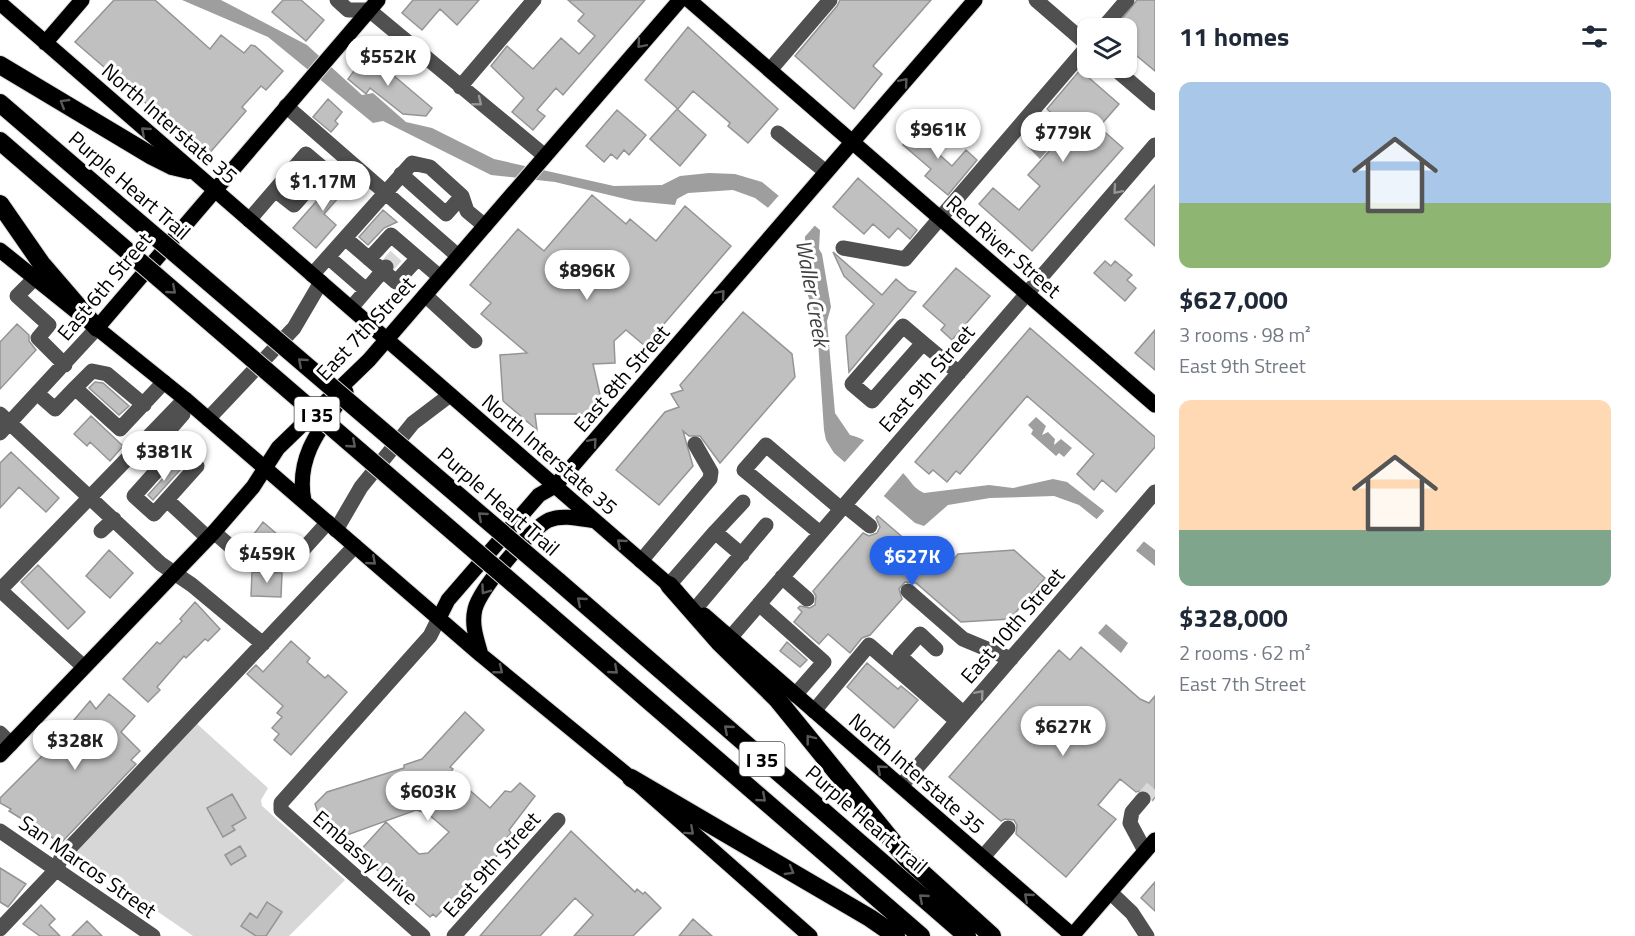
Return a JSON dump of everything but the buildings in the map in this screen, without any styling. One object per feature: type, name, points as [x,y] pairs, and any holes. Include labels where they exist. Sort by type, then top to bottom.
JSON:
[{"type":"highway","points":[[0,64],[152,156],[172,166],[189,170]]},
{"type":"highway","name":"Purple Heart Trail","points":[[0,103],[558,581],[967,936]]},
{"type":"highway","name":"I 35","points":[[0,141],[921,936]]},
{"type":"highway","points":[[0,204],[41,263],[97,328]]},
{"type":"highway","points":[[669,585],[719,642],[777,699],[907,859],[992,936]]},
{"type":"highway","points":[[631,778],[870,918],[896,936]]},
{"type":"main road","points":[[45,43],[82,0]]},
{"type":"main road","name":"East 7th Street","points":[[4,744],[84,667],[211,535],[253,487],[278,448],[369,360],[680,0]]},
{"type":"main road","name":"Red River Street","points":[[689,0],[1155,405]]},
{"type":"main road","name":"East 8th Street","points":[[439,618],[448,600],[539,495],[555,486],[975,0]]},
{"type":"main road","name":"North Interstate 35","points":[[0,3],[189,170],[317,278],[1072,936]]},
{"type":"main road","name":"East 6th Street","points":[[97,328],[373,5]]},
{"type":"main road","points":[[0,252],[188,402],[481,655],[631,778],[810,936]]},
{"type":"main road","points":[[304,501],[300,479],[308,450],[369,360]]},
{"type":"main road","points":[[481,655],[473,627],[475,608],[482,593],[535,529],[550,519],[567,517],[595,521]]},
{"type":"main road","points":[[1072,936],[1150,846]]},
{"type":"street","points":[[337,0],[348,10],[373,5],[460,87],[545,156]]},
{"type":"street","points":[[460,87],[534,0]]},
{"type":"street","points":[[770,70],[830,0]]},
{"type":"street","points":[[1036,0],[1077,35]]},
{"type":"street","points":[[1112,18],[1127,0]]},
{"type":"street","points":[[843,248],[905,260],[1077,58]]},
{"type":"street","points":[[1126,78],[1155,103]]},
{"type":"street","points":[[286,106],[458,256]]},
{"type":"street","points":[[778,133],[826,172]]},
{"type":"street","name":"East 9th Street","points":[[730,638],[1155,145]]},
{"type":"street","points":[[275,190],[294,205],[340,153]]},
{"type":"street","points":[[249,220],[306,154],[325,170]]},
{"type":"street","points":[[208,419],[294,328],[328,257],[412,163],[430,167],[462,196],[467,211],[485,226]]},
{"type":"street","points":[[401,174],[446,214]]},
{"type":"street","points":[[430,232],[462,196]]},
{"type":"street","points":[[369,259],[391,235],[396,282],[418,258]]},
{"type":"street","points":[[345,238],[369,259],[418,258],[440,277]]},
{"type":"street","points":[[328,257],[366,290]]},
{"type":"street","points":[[351,308],[393,260]]},
{"type":"street","points":[[35,278],[17,296],[49,325],[38,338],[64,365]]},
{"type":"street","points":[[425,295],[475,341]]},
{"type":"street","points":[[923,344],[872,401],[852,384],[903,326],[958,373]]},
{"type":"street","name":"East 6th Street","points":[[3,424],[38,393],[97,328]]},
{"type":"street","points":[[38,393],[55,409],[92,371],[107,374],[144,405]]},
{"type":"street","points":[[75,388],[120,429],[164,382]]},
{"type":"street","points":[[167,500],[248,562],[291,563],[332,526],[413,423],[450,395]]},
{"type":"street","points":[[177,448],[134,496],[154,514],[198,466],[171,442],[170,429],[188,402]]},
{"type":"street","points":[[84,667],[0,590],[90,496],[188,402]]},
{"type":"street","points":[[3,424],[90,496],[161,564],[192,585],[263,644]]},
{"type":"street","points":[[641,561],[710,479],[711,472],[695,444]]},
{"type":"street","points":[[820,533],[744,470],[766,445],[842,507],[870,526]]},
{"type":"street","name":"East 10th Street","points":[[901,786],[1155,492]]},
{"type":"street","points":[[669,585],[743,502]]},
{"type":"street","points":[[101,531],[114,519]]},
{"type":"street","points":[[696,608],[766,525]]},
{"type":"street","points":[[715,532],[742,555]]},
{"type":"street","points":[[0,929],[56,870],[62,856],[355,546]]},
{"type":"street","points":[[782,577],[807,599]]},
{"type":"street","points":[[909,591],[963,639],[1011,659]]},
{"type":"street","points":[[759,604],[824,662],[795,694]]},
{"type":"street","name":"East 8th Street","points":[[281,810],[281,803],[430,636],[439,618]]},
{"type":"street","points":[[936,649],[920,634],[900,656],[960,717]]},
{"type":"street","points":[[814,711],[869,645],[960,717]]},
{"type":"street","points":[[1143,799],[1132,812],[1130,823],[1150,846]]},
{"type":"street","name":"Embassy Drive","points":[[281,810],[423,936]]},
{"type":"street","name":"East 9th Street","points":[[454,936],[558,820]]},
{"type":"street","points":[[983,857],[1008,828]]},
{"type":"street","name":"San Marcos Street","points":[[0,831],[153,936]]},
{"type":"street","points":[[1110,892],[1132,913],[1142,934]]},
{"type":"shaded area","points":[[196,723],[268,788],[261,800],[262,806],[345,880],[289,936],[193,936],[73,853]]},
{"type":"water","name":"Waller Creek","points":[[182,0],[221,0],[307,45],[362,95],[373,93],[406,122],[432,128],[494,159],[614,186],[662,185],[680,176],[709,173],[735,174],[762,182],[820,230],[819,249],[822,254],[831,307],[827,321],[835,413],[850,435],[879,450],[915,487],[924,493],[989,485],[1013,488],[1053,479],[1067,482],[1155,550],[1155,566],[1079,505],[1054,496],[990,498],[948,505],[924,526],[915,523],[834,453],[826,440],[824,430],[818,341],[811,328],[817,315],[806,286],[805,236],[755,198],[733,190],[688,193],[677,199],[675,205],[634,201],[555,182],[491,175],[383,121],[373,123],[268,37]]},
{"type":"water","points":[[1047,124],[1060,136],[1040,159],[1028,147]]},
{"type":"water","points":[[1036,417],[1046,426],[1042,435],[1048,432],[1055,439],[1054,445],[1061,439],[1072,448],[1064,457],[1059,453],[1056,456],[1031,434],[1033,430],[1028,425]]},
{"type":"water","points":[[1106,624],[1128,643],[1121,653],[1098,633]]},
{"type":"pier","points":[[781,193],[817,223],[802,240],[802,237],[766,210]]},
{"type":"pier","points":[[867,437],[905,471],[882,498],[844,463]]},
{"type":"pier","points":[[1106,509],[1145,540],[1134,553],[1094,522]]},
{"type":"tunnel","points":[[386,267],[397,255]]},
{"type":"tunnel","points":[[1143,799],[1155,785]]}]
